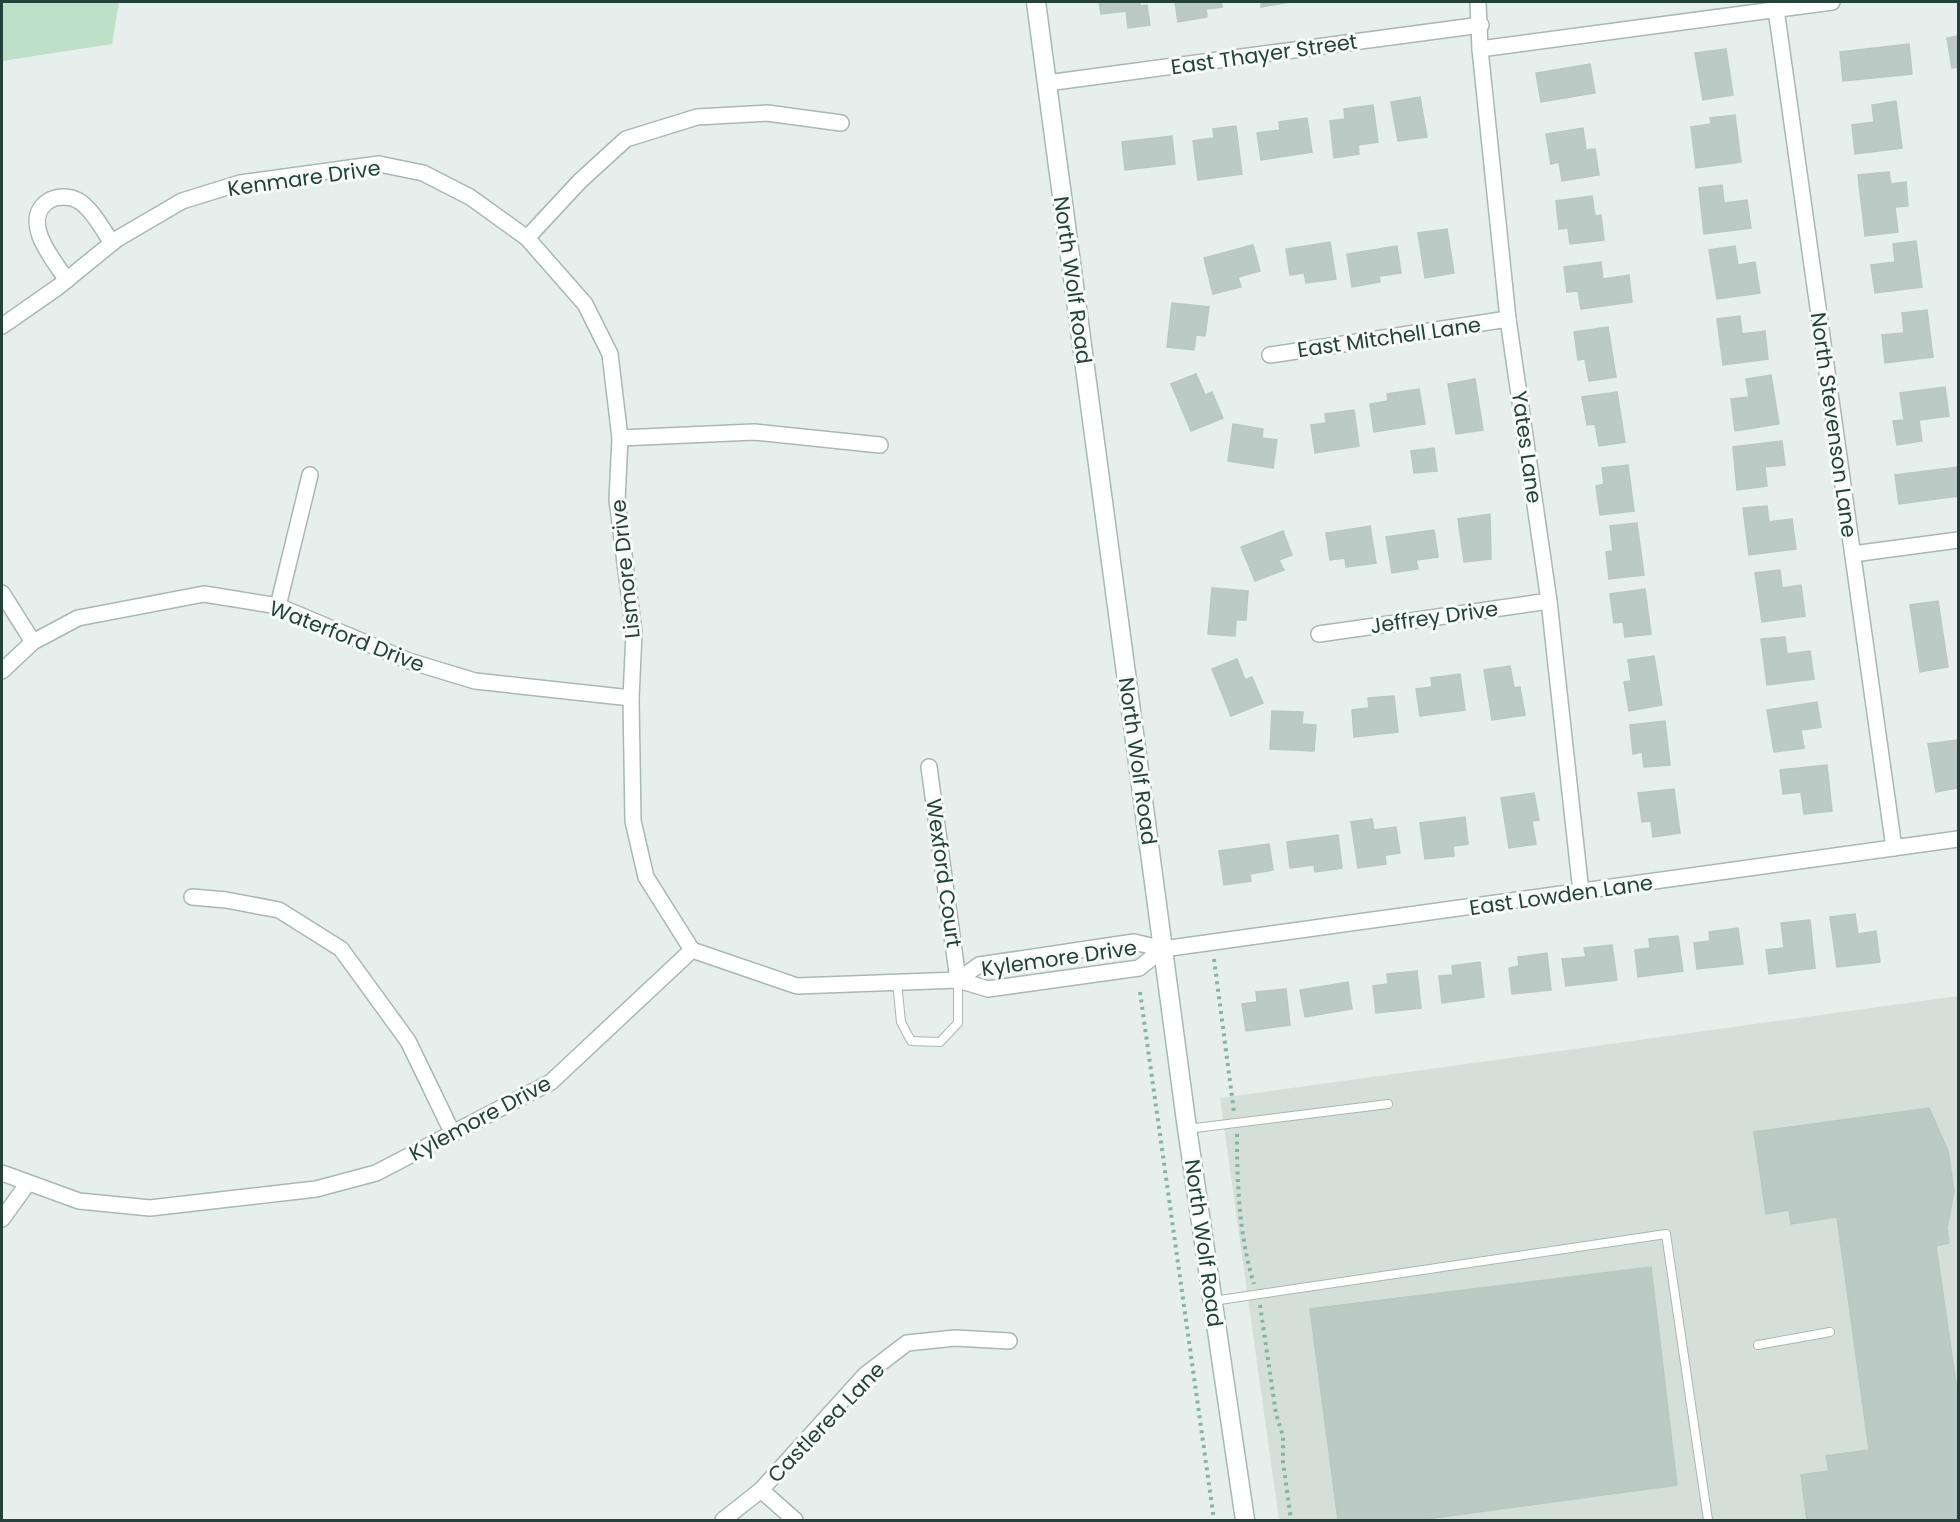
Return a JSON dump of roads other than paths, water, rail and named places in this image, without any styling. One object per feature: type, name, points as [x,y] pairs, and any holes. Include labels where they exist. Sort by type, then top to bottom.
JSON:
[{"type":"main road","name":"North Wolf Road","points":[[1036,2],[1187,1129],[1245,1521]]},
{"type":"street","name":"Yates Lane","points":[[1478,2],[1481,25],[1480,49],[1508,319],[1549,601],[1581,892]]},
{"type":"street","points":[[1480,49],[1775,5],[1832,2]]},
{"type":"street","name":"North Stevenson Lane","points":[[1775,5],[1894,848]]},
{"type":"street","name":"East Thayer Street","points":[[1047,83],[1481,25]]},
{"type":"street","points":[[526,238],[580,181],[626,139],[697,117],[767,113],[842,123]]},
{"type":"street","name":"Kenmare Drive","points":[[2,326],[67,280],[112,243],[182,201],[230,186],[379,164],[423,173],[470,197],[526,238]]},
{"type":"street","points":[[67,280],[41,240],[38,215],[43,206],[52,199],[64,197],[77,200],[112,243]]},
{"type":"street","name":"Lismore Drive","points":[[526,238],[585,304],[610,354],[620,438],[617,500],[634,633],[631,698],[633,821],[646,877],[692,950]]},
{"type":"street","name":"East Mitchell Lane","points":[[1270,355],[1508,319]]},
{"type":"street","points":[[620,438],[754,432],[880,445]]},
{"type":"street","points":[[278,606],[310,475]]},
{"type":"street","points":[[1853,554],[1959,540]]},
{"type":"street","points":[[2,593],[33,642],[2,671]]},
{"type":"street","name":"Waterford Drive","points":[[33,642],[78,618],[204,594],[278,606],[408,661],[476,681],[631,698]]},
{"type":"street","name":"Jeffrey Drive","points":[[1319,634],[1549,601]]},
{"type":"street","name":"Wexford Court","points":[[929,767],[958,980]]},
{"type":"street","name":"East Lowden Lane","points":[[1163,949],[1959,839]]},
{"type":"street","points":[[192,897],[226,900],[279,910],[341,949],[408,1041],[453,1134]]},
{"type":"street","name":"Kylemore Drive","points":[[958,980],[979,965],[1134,942],[1163,949]]},
{"type":"street","name":"Kylemore Drive","points":[[2,1173],[79,1201],[150,1208],[316,1189],[376,1173],[551,1082],[692,950],[797,986],[958,980],[988,989],[1139,968],[1163,949]]},
{"type":"street","points":[[2,1219],[28,1183]]},
{"type":"street","name":"Castlerea Lane","points":[[723,1521],[761,1490],[865,1375],[908,1343],[955,1338],[1010,1341]]},
{"type":"street","points":[[761,1490],[795,1521]]},
{"type":"lane","points":[[897,982],[901,1022],[911,1041],[940,1042],[958,1023],[958,980]]},
{"type":"lane","points":[[1187,1129],[1388,1104]]},
{"type":"lane","points":[[1211,1302],[1666,1234],[1708,1521]]},
{"type":"lane","points":[[1758,1345],[1830,1332]]}]
